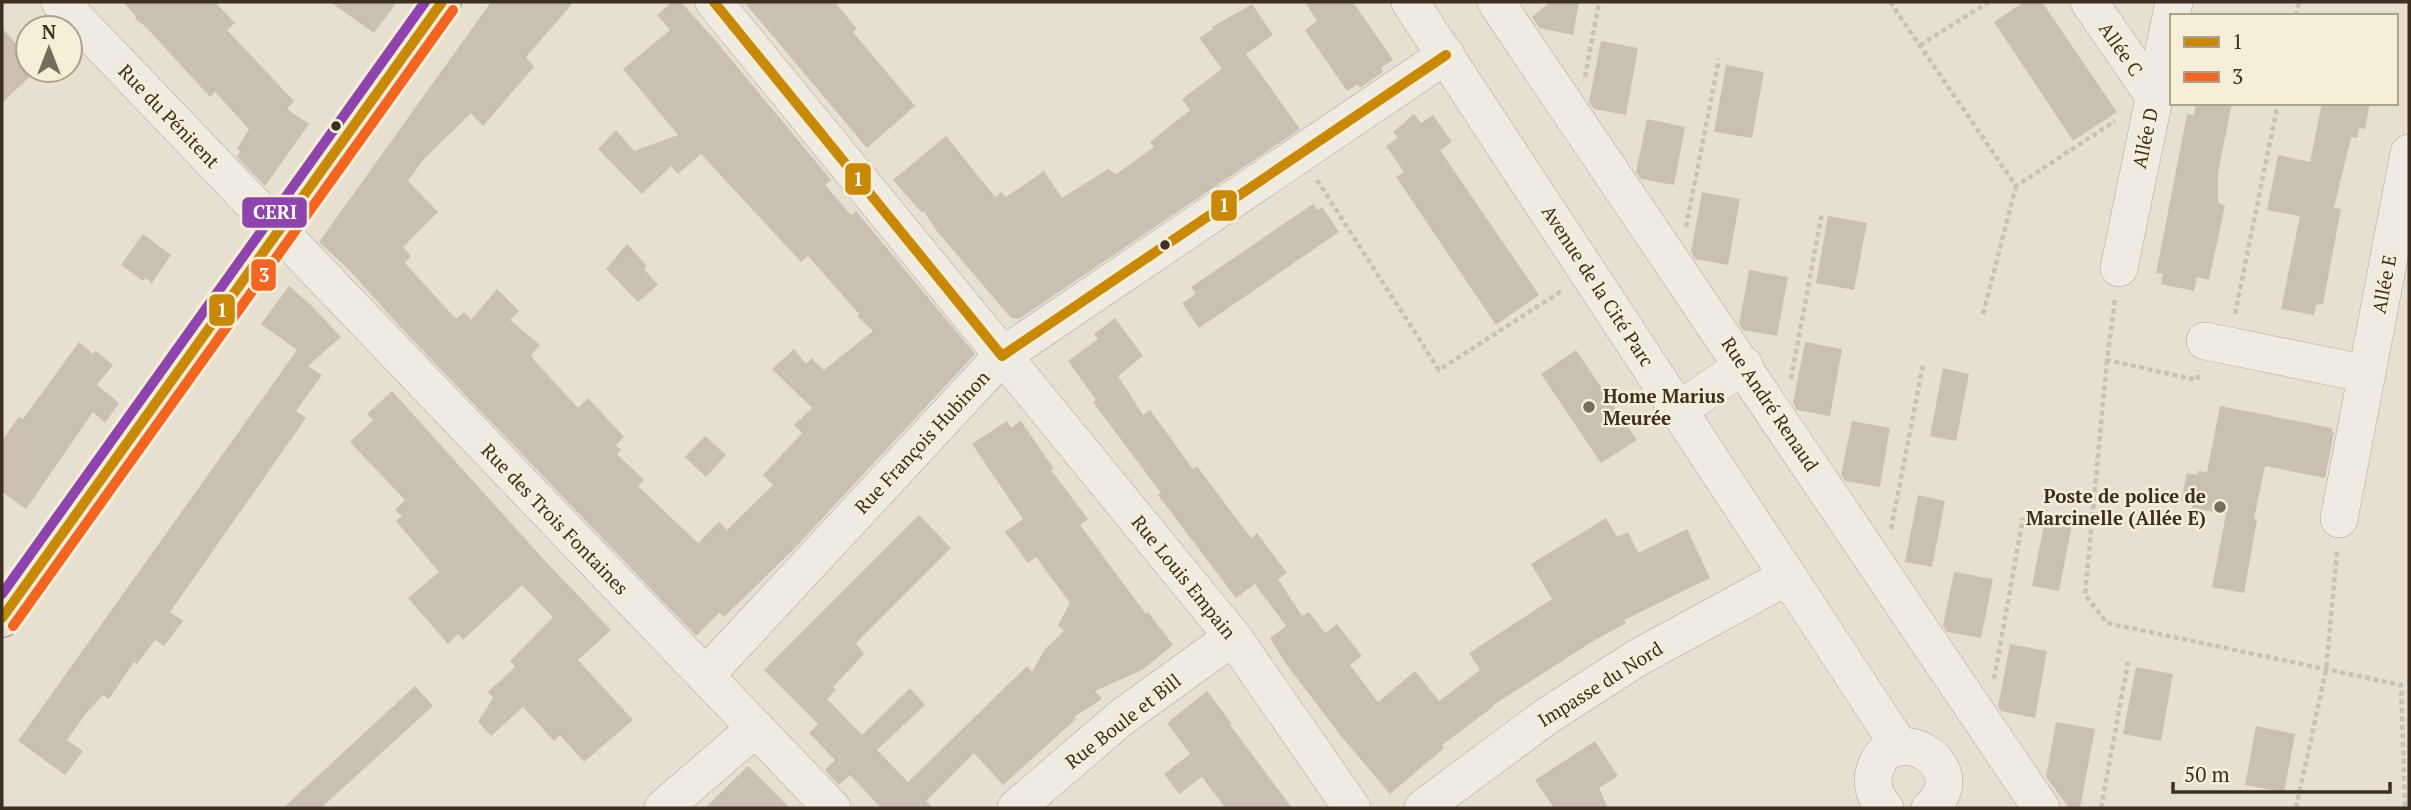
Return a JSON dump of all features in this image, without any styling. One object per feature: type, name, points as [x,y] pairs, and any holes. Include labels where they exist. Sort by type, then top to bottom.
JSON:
[{"type":"main road","points":[[2,618],[442,2]]},
{"type":"street","name":"Rue du Pénitent","points":[[60,2],[278,231]]},
{"type":"street","name":"Rue Louis Empain","points":[[714,2],[1233,637],[1352,808]]},
{"type":"street","name":"Avenue de la Cité Parc","points":[[1410,2],[1900,747]]},
{"type":"street","name":"Rue André Renaud","points":[[1496,2],[1744,365],[2041,808]]},
{"type":"street","name":"Allée D","points":[[2095,10],[2127,24],[2148,24],[2161,19],[2173,5]]},
{"type":"street","name":"Allée C","points":[[2095,10],[2154,96]]},
{"type":"street","name":"Allée D","points":[[2119,268],[2170,19]]},
{"type":"street","name":"Rue François Hubinon","points":[[706,675],[1002,356],[1446,55]]},
{"type":"street","name":"Allée E","points":[[2340,519],[2409,153]]},
{"type":"street","name":"Rue des Trois Fontaines","points":[[278,231],[832,808]]},
{"type":"street","points":[[2218,344],[2367,374]]},
{"type":"street","points":[[1679,410],[1744,365]]},
{"type":"street","name":"Impasse du Nord","points":[[1423,808],[1558,708],[1637,658],[1788,576]]},
{"type":"street","name":"Rue Boule et Bill","points":[[1017,808],[1122,717],[1233,637]]},
{"type":"street","points":[[663,808],[756,728]]},
{"type":"street","points":[[1884,808],[1873,788],[1873,777],[1882,757],[1900,747],[1922,749],[1931,755],[1942,772],[1945,803]]},
{"type":"path","points":[[1577,121],[1599,2]]},
{"type":"path","points":[[1890,2],[2016,186]]},
{"type":"path","points":[[1920,45],[1989,2]]},
{"type":"path","points":[[1677,268],[1719,59]]},
{"type":"path","points":[[1983,314],[2016,186],[2154,96]]},
{"type":"path","points":[[2107,360],[2197,380],[2218,344],[2237,301],[2278,105]]},
{"type":"path","points":[[1314,176],[1439,370],[1569,287]]},
{"type":"path","points":[[1782,423],[1822,212]]},
{"type":"path","points":[[2119,268],[2107,360],[2085,595],[2107,623],[2401,685],[2405,808]]},
{"type":"path","points":[[1882,572],[1905,468],[1923,365]]},
{"type":"path","points":[[1986,726],[2023,518]]},
{"type":"path","points":[[2296,808],[2326,670],[2340,519]]},
{"type":"path","points":[[2101,808],[2129,662]]},
{"type":"building","points":[[123,2],[215,2],[235,23],[227,30],[294,101],[287,109],[309,124],[265,186],[237,157],[241,151],[237,149],[249,129],[215,92],[210,97],[146,27],[135,19],[136,16]]},
{"type":"building","points":[[330,2],[397,2],[374,33]]},
{"type":"building","points":[[491,2],[574,2],[526,57],[534,67],[483,126],[471,113],[423,160],[408,181],[438,212],[403,247],[411,256],[405,263],[456,319],[464,312],[471,320],[497,289],[519,311],[510,320],[540,345],[531,355],[535,361],[578,408],[588,398],[624,437],[616,445],[621,450],[617,454],[644,480],[638,486],[698,543],[719,522],[727,530],[773,485],[763,475],[802,433],[794,425],[812,408],[772,369],[794,349],[806,364],[811,358],[824,370],[873,331],[857,316],[859,314],[808,256],[801,262],[701,154],[678,174],[671,166],[642,194],[598,149],[616,130],[634,151],[678,135],[623,69],[670,30],[657,15],[672,2],[681,2],[715,40],[831,180],[825,185],[851,215],[856,211],[975,354],[792,551],[724,617],[719,613],[696,636],[349,270],[319,242]]},
{"type":"building","points":[[744,2],[835,2],[857,29],[853,32],[915,106],[867,148]]},
{"type":"building","points":[[1305,2],[1353,2],[1393,60],[1381,68],[1383,72],[1360,88],[1358,84],[1347,91],[1305,30],[1317,21]]},
{"type":"building","points":[[1550,2],[1579,2],[1573,35],[1539,28],[1532,17]]},
{"type":"building","points":[[2024,2],[2042,2],[2117,112],[2073,141],[1994,22]]},
{"type":"building","points":[[1252,4],[1273,35],[1246,54],[1300,129],[1019,319],[1011,318],[936,230],[924,211],[922,213],[893,180],[946,136],[995,197],[1001,192],[1006,197],[1044,171],[1062,198],[1108,169],[1116,174],[1154,147],[1150,142],[1190,110],[1182,99],[1222,69],[1199,38],[1213,29],[1212,27]]},
{"type":"building","points":[[2,28],[14,41],[14,84],[22,84],[2,103]]},
{"type":"building","points":[[1601,41],[1638,48],[1626,115],[1594,109],[1589,102]]},
{"type":"building","points":[[1726,65],[1764,72],[1752,138],[1714,132]]},
{"type":"building","points":[[2196,105],[2232,105],[2218,173],[2218,202],[2225,206],[2209,280],[2197,277],[2194,291],[2161,284],[2163,273],[2156,274],[2187,114],[2194,115]]},
{"type":"building","points":[[2322,105],[2370,105],[2365,129],[2359,128],[2357,138],[2351,137],[2334,208],[2341,209],[2323,304],[2316,305],[2314,315],[2281,309],[2300,216],[2267,210],[2278,155],[2310,162]]},
{"type":"building","points":[[1414,114],[1421,123],[1433,115],[1452,142],[1440,150],[1539,295],[1496,325],[1396,177],[1404,172],[1386,146],[1398,138],[1393,132]]},
{"type":"building","points":[[1647,119],[1685,127],[1674,185],[1641,179],[1636,172]]},
{"type":"building","points":[[1702,192],[1740,199],[1728,265],[1695,259],[1691,252]]},
{"type":"building","points":[[1313,204],[1318,210],[1322,207],[1339,232],[1199,328],[1182,303],[1196,294],[1191,287]]},
{"type":"building","points":[[1828,216],[1867,223],[1854,290],[1816,283]]},
{"type":"building","points":[[143,234],[171,255],[152,283],[145,278],[143,281],[121,265]]},
{"type":"building","points":[[627,244],[647,266],[644,269],[658,285],[638,302],[606,269]]},
{"type":"building","points":[[1749,270],[1788,277],[1777,336],[1743,330],[1739,324]]},
{"type":"building","points":[[289,286],[341,337],[308,366],[322,375],[296,411],[306,418],[170,612],[183,621],[164,646],[155,640],[137,664],[134,662],[109,699],[103,695],[67,740],[83,751],[65,775],[18,741],[297,350],[261,324]]},
{"type":"building","points":[[1115,318],[1143,356],[1118,376],[1143,415],[1150,410],[1193,469],[1197,466],[1251,538],[1257,533],[1287,573],[1278,579],[1302,616],[1309,612],[1325,633],[1337,624],[1362,656],[1350,665],[1378,702],[1415,671],[1439,701],[1480,670],[1469,653],[1552,599],[1531,564],[1606,518],[1617,537],[1628,532],[1638,553],[1687,529],[1710,578],[1624,620],[1626,623],[1492,706],[1442,745],[1444,748],[1390,794],[1286,664],[1270,638],[1286,626],[1255,584],[1236,598],[1158,495],[1161,493],[1093,402],[1096,400],[1068,361],[1098,339],[1094,334]]},
{"type":"building","points":[[79,342],[113,365],[97,385],[119,403],[105,423],[93,412],[26,509],[2,492],[2,440],[19,417],[23,419]]},
{"type":"building","points":[[1805,342],[1842,349],[1830,416],[1797,410],[1793,403]]},
{"type":"building","name":"Home Marius Meurée","points":[[1576,350],[1637,440],[1601,463],[1541,374]]},
{"type":"building","points":[[1943,368],[1969,374],[1956,441],[1930,436]]},
{"type":"building","points":[[392,391],[611,630],[578,660],[633,720],[584,762],[560,735],[554,741],[523,707],[491,736],[478,722],[493,698],[488,692],[515,667],[510,661],[553,617],[522,585],[463,640],[458,634],[448,644],[408,598],[439,572],[396,521],[402,516],[395,510],[405,500],[350,442],[373,420],[367,414]]},
{"type":"building","points":[[2220,406],[2332,428],[2334,432],[2325,478],[2265,466],[2254,519],[2257,520],[2244,593],[2212,587],[2226,514],[2192,508],[2192,503],[2181,501],[2187,473],[2197,475],[2198,471],[2207,472]]},
{"type":"building","points":[[1007,421],[1011,428],[1021,421],[1054,469],[1051,470],[1088,519],[1080,525],[1146,614],[1148,612],[1173,645],[1142,670],[1095,691],[1102,699],[1074,717],[1076,719],[1003,785],[974,753],[926,801],[933,808],[881,808],[850,775],[839,785],[825,770],[835,760],[809,733],[818,724],[764,670],[919,515],[951,548],[856,643],[864,654],[833,687],[836,690],[827,699],[862,735],[910,688],[925,705],[877,750],[908,782],[1027,666],[1032,672],[1045,649],[1064,631],[1058,625],[1070,603],[1036,557],[1028,563],[1005,532],[1023,519],[972,444]]},
{"type":"building","points":[[1852,421],[1890,428],[1880,487],[1845,481],[1841,475]]},
{"type":"building","points":[[705,436],[726,455],[706,477],[685,457]]},
{"type":"building","points":[[1918,495],[1945,501],[1932,567],[1905,562]]},
{"type":"building","points":[[2045,519],[2072,524],[2059,591],[2032,586]]},
{"type":"building","points":[[1954,572],[1993,579],[1981,638],[1947,632],[1943,626]]},
{"type":"building","points":[[2010,644],[2047,651],[2035,718],[2001,711],[1998,707]]},
{"type":"building","points":[[2136,667],[2173,674],[2161,741],[2123,734]]},
{"type":"building","points":[[415,686],[433,706],[321,808],[283,808]]},
{"type":"building","points":[[1207,691],[1292,808],[1225,808],[1202,777],[1179,794],[1164,774],[1190,754],[1167,723]]},
{"type":"building","points":[[2056,722],[2095,729],[2080,808],[2069,808],[2046,777]]},
{"type":"building","points":[[2256,726],[2295,734],[2284,792],[2245,785]]},
{"type":"building","points":[[1595,741],[1618,776],[1599,788],[1608,808],[1554,808],[1535,780]]},
{"type":"building","points":[[748,766],[790,808],[705,808]]},
{"type":"transit line","name":"CERI","points":[[2,594],[425,2]]},
{"type":"transit line","name":"1","points":[[2,618],[442,2]]},
{"type":"transit line","name":"1","points":[[714,2],[1002,356]]},
{"type":"transit line","name":"3","points":[[13,626],[453,10]]},
{"type":"transit line","name":"1","points":[[1002,356],[1446,55]]},
{"type":"place","name":"Home Marius Meurée","points":[[1589,407]]},
{"type":"place","name":"Poste de police de Marcinelle (Allée E)","points":[[2220,507]]}]
